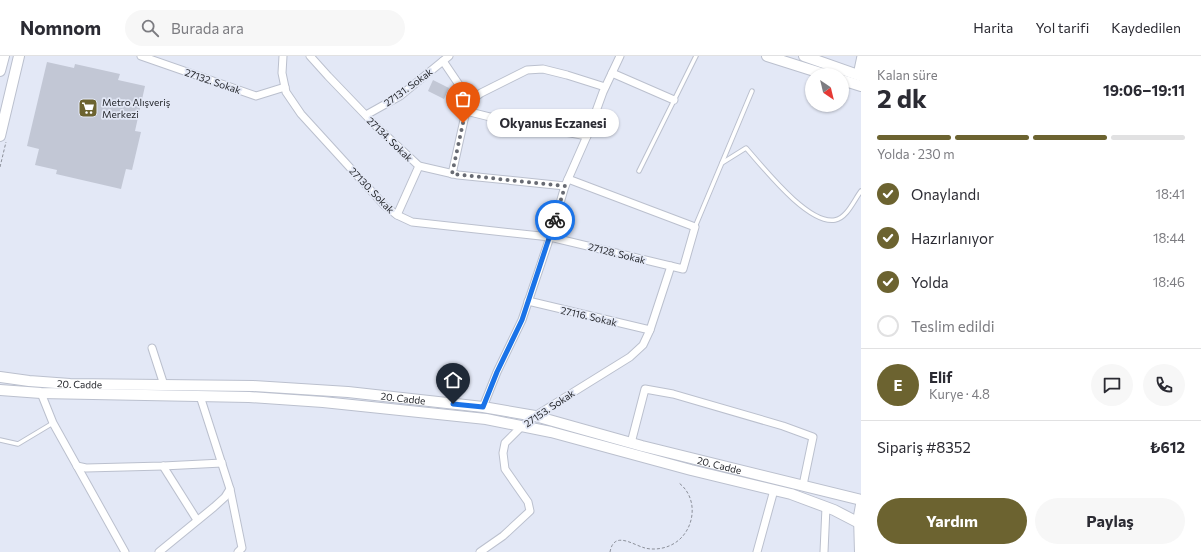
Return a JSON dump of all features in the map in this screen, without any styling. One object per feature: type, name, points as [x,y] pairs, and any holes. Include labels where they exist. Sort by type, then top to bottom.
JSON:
[{"type":"main road","points":[[0,71],[4,56]]},
{"type":"main road","points":[[0,136],[19,56]]},
{"type":"main road","points":[[767,56],[805,68]]},
{"type":"main road","points":[[804,56],[859,76]]},
{"type":"main road","points":[[849,82],[861,86]]},
{"type":"main road","points":[[0,377],[29,381]]},
{"type":"main road","points":[[0,383],[29,381]]},
{"type":"main road","name":"20. Cadde","points":[[29,381],[70,384],[253,386],[348,392],[483,407],[535,416],[632,443],[861,500]]},
{"type":"main road","points":[[0,390],[41,394],[249,397],[323,402],[486,419],[522,426],[791,494],[826,507],[860,523]]},
{"type":"main road","points":[[860,552],[861,505]]},
{"type":"street","name":"27132. Sokak","points":[[141,56],[256,96],[285,87]]},
{"type":"street","name":"27130. Sokak","points":[[283,56],[282,73],[286,92],[301,114],[386,206],[397,215],[412,222],[550,237]]},
{"type":"street","name":"27134. Sokak","points":[[310,56],[366,115],[419,166],[452,174],[567,182],[695,227]]},
{"type":"street","points":[[483,407],[497,372],[522,320],[567,182],[587,136],[605,87],[620,56]]},
{"type":"street","points":[[859,76],[861,56]]},
{"type":"street","name":"27131. Sokak","points":[[366,115],[400,96],[446,58]]},
{"type":"street","points":[[446,58],[470,101]]},
{"type":"street","points":[[452,174],[466,111],[470,101],[481,93],[527,70],[542,70],[567,75],[605,87]]},
{"type":"street","points":[[612,73],[674,100]]},
{"type":"street","points":[[466,111],[510,122],[587,136]]},
{"type":"street","points":[[397,215],[419,166]]},
{"type":"street","name":"27128. Sokak","points":[[550,237],[683,269],[695,227]]},
{"type":"street","name":"27153. Sokak","points":[[480,552],[503,536],[530,512],[528,502],[506,469],[503,452],[505,443],[522,426],[535,416],[630,357],[643,345],[650,330],[671,266]]},
{"type":"street","name":"27116. Sokak","points":[[528,302],[650,330]]},
{"type":"street","points":[[152,348],[164,385]]},
{"type":"street","points":[[632,443],[645,389],[673,394],[784,426],[813,437],[803,485]]},
{"type":"street","points":[[41,394],[53,422],[124,552]]},
{"type":"street","points":[[200,396],[230,489],[242,548],[238,552]]},
{"type":"street","points":[[77,466],[86,468],[222,463]]},
{"type":"street","points":[[164,466],[197,520]]},
{"type":"street","points":[[159,552],[225,497],[230,489]]},
{"type":"street","points":[[757,552],[774,490]]},
{"type":"street","points":[[824,552],[826,507]]},
{"type":"lane","points":[[639,171],[696,56]]},
{"type":"lane","points":[[695,227],[752,91]]},
{"type":"lane","points":[[722,162],[746,148],[793,200],[818,218],[835,220],[844,214],[861,191]]},
{"type":"lane","points":[[0,440],[18,444],[53,422]]},
{"type":"path","points":[[610,552],[612,545],[620,540],[629,541],[645,548],[657,549],[669,546],[679,540],[687,531],[692,520],[693,508],[690,497],[684,486],[679,483]]},
{"type":"building","name":"Metro Alışveriş Merkezi","points":[[47,62],[74,68],[75,64],[120,74],[118,80],[145,86],[135,131],[141,132],[132,170],[126,169],[121,189],[56,174],[57,170],[35,165],[39,149],[27,146]]},
{"type":"building","points":[[433,80],[449,88],[444,99],[428,91]]},
{"type":"way so far","points":[[463,123],[452,174],[565,186],[555,220]]},
{"type":"place","name":"Metro Alışveriş Merkezi","points":[[88,108]]},
{"type":"place","name":"Okyanus Eczanesi","points":[[463,123]]},
{"type":"route","points":[[453,404],[483,407],[497,372],[522,320],[555,220]]}]
